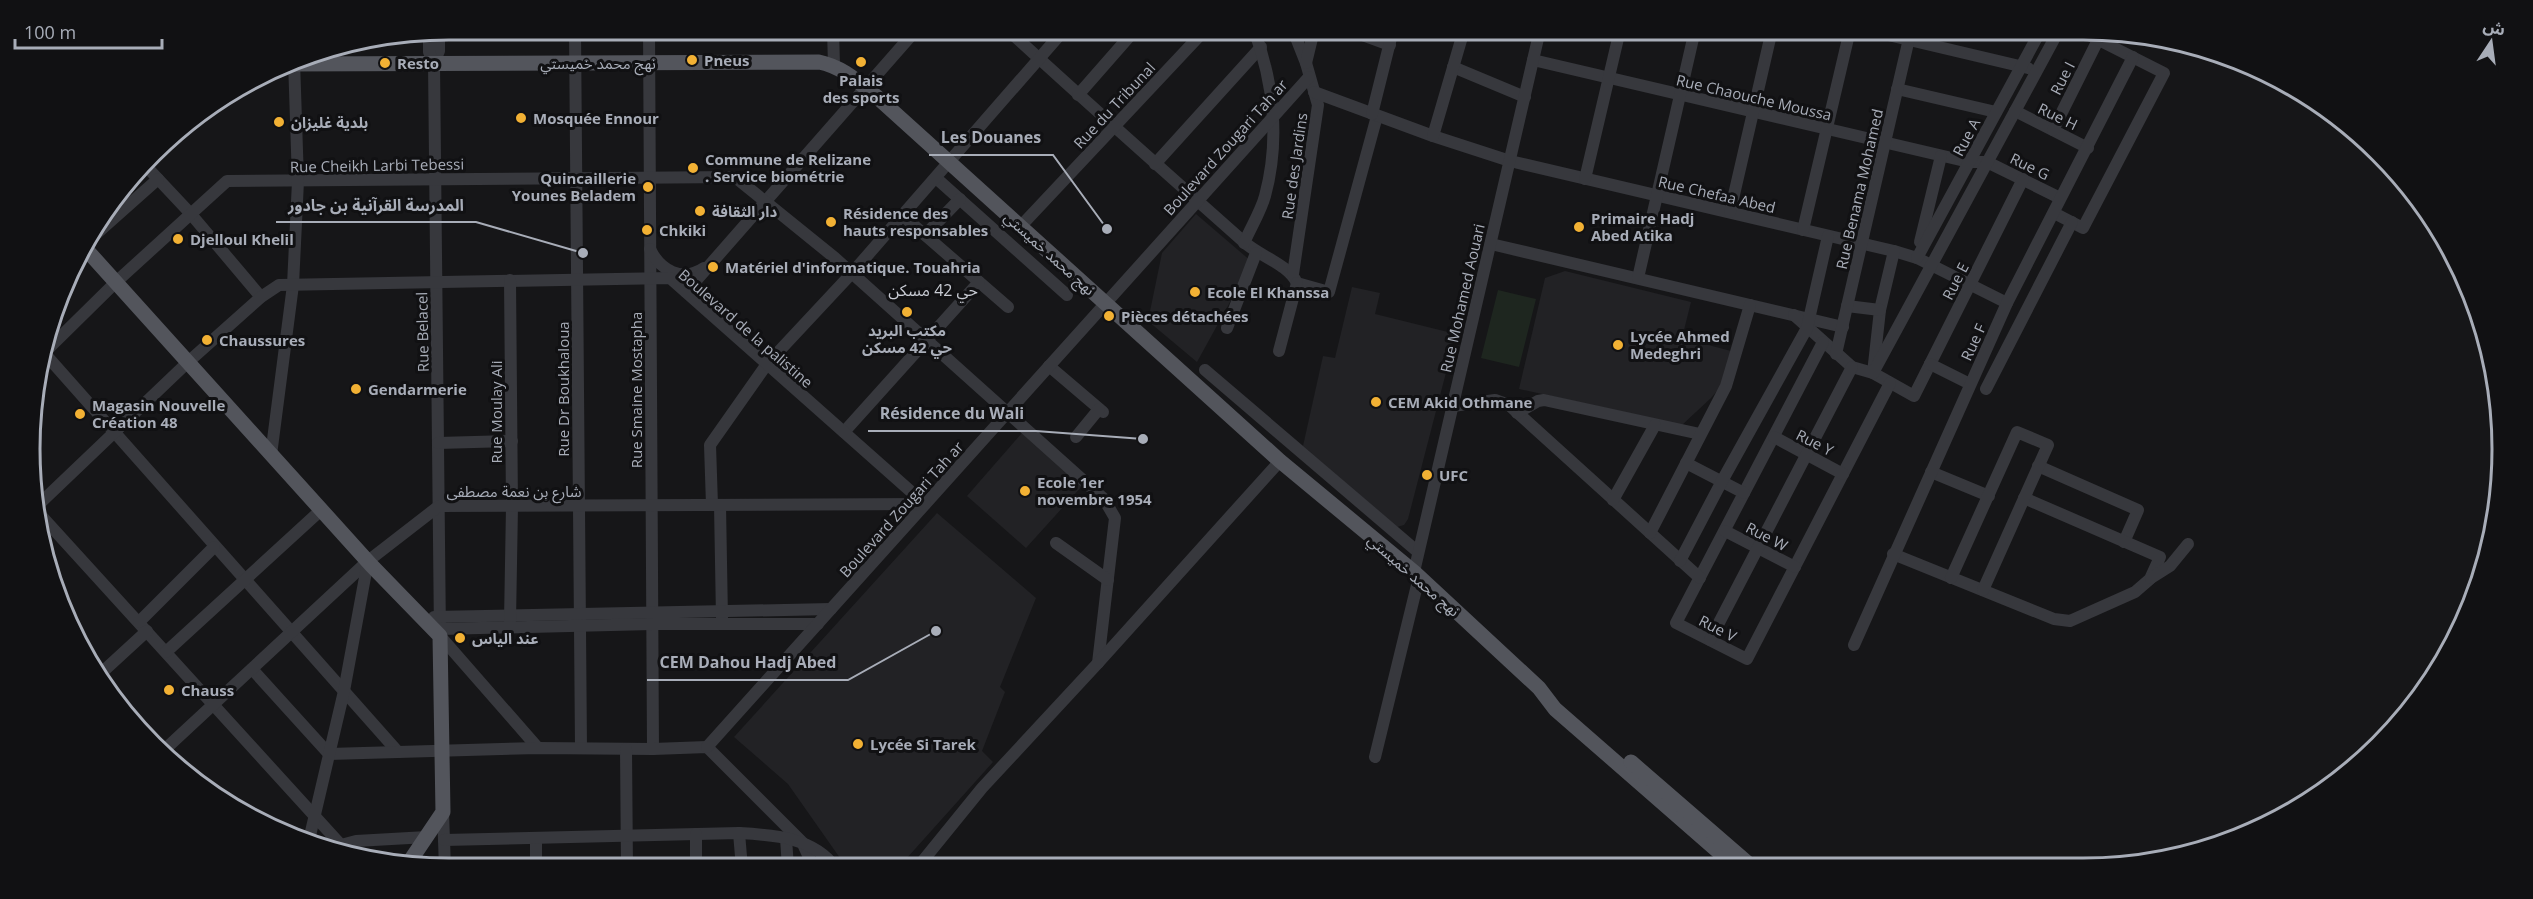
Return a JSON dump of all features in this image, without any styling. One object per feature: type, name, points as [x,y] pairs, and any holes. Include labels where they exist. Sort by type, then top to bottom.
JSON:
[{"type":"main road","name":"نهج محمد خميستي","points":[[316,63],[819,62],[834,65],[866,89],[1280,461],[1416,575],[1539,688]]},
{"type":"main road","points":[[90,254],[368,561],[422,617],[440,627],[442,812],[413,857]]},
{"type":"main road","points":[[1539,688],[1555,709],[1726,858]]},
{"type":"main road","points":[[1539,688],[1562,702],[1742,858]]},
{"type":"street","points":[[434,63],[439,51],[439,40]]},
{"type":"street","name":"Rue Dr Boukhaloua","points":[[575,40],[581,748]]},
{"type":"street","name":"Rue Smaine Mostapha","points":[[649,40],[653,749]]},
{"type":"street","points":[[833,40],[834,65]]},
{"type":"street","points":[[686,292],[908,40]]},
{"type":"street","points":[[1019,40],[1114,128],[1256,253],[1295,278],[1329,292],[1375,115],[1391,40]]},
{"type":"street","points":[[722,624],[716,505],[710,445],[767,364],[852,273],[1055,40]]},
{"type":"street","points":[[1078,95],[1126,40]]},
{"type":"street","name":"Rue du Tribunal","points":[[1020,227],[1196,40]]},
{"type":"street","points":[[1244,243],[1265,198],[1275,138],[1274,116],[1258,40]]},
{"type":"street","name":"Rue des Jardins","points":[[1280,351],[1295,278],[1318,105],[1297,40]]},
{"type":"street","points":[[1306,63],[1312,40]]},
{"type":"street","points":[[1376,40],[1390,45]]},
{"type":"street","points":[[1433,136],[1461,40]]},
{"type":"street","name":"Rue Mohamed Aouari","points":[[1375,757],[1416,575],[1418,552],[1538,40]]},
{"type":"street","points":[[1585,179],[1618,40]]},
{"type":"street","points":[[1638,278],[1693,40]]},
{"type":"street","points":[[1730,213],[1770,40]]},
{"type":"street","points":[[1803,230],[1848,40]]},
{"type":"street","name":"Rue Benama Mohamed","points":[[1836,354],[1908,40]]},
{"type":"street","points":[[1927,40],[2037,70]]},
{"type":"street","name":"Rue A","points":[[1917,258],[2036,40]]},
{"type":"street","points":[[1873,373],[2054,40]]},
{"type":"street","points":[[429,41],[429,52],[434,63]]},
{"type":"street","name":"Rue I","points":[[2053,130],[2098,41]]},
{"type":"street","points":[[2054,213],[2083,228],[2164,73],[2099,41]]},
{"type":"street","points":[[1155,164],[1261,47]]},
{"type":"street","name":"Rue F","points":[[1854,645],[2007,303],[2133,57]]},
{"type":"street","name":"Rue Chaouche Moussa","points":[[1533,60],[1941,156],[1969,162],[1987,162]]},
{"type":"street","name":"Rue Belacel","points":[[434,63],[440,627]]},
{"type":"street","points":[[1453,67],[1525,97]]},
{"type":"street","points":[[271,455],[293,285],[298,181],[292,73]]},
{"type":"street","name":"Boulevard Zougari Tah ar","points":[[707,747],[1309,77]]},
{"type":"street","name":"Rue H","points":[[1897,89],[2013,114],[2053,130],[2088,148]]},
{"type":"street","name":"Rue Chefaa Abed","points":[[1314,92],[1509,161],[1862,243],[1917,258],[2007,303]]},
{"type":"street","points":[[1917,258],[1941,156]]},
{"type":"street","name":"Rue G","points":[[1987,162],[2060,198]]},
{"type":"street","points":[[150,171],[190,213],[261,297]]},
{"type":"street","name":"Rue Cheikh Larbi Tebessi","points":[[54,343],[116,282],[227,181],[735,177],[852,273],[1104,499],[1115,518],[1098,663]]},
{"type":"street","points":[[936,178],[1067,295]]},
{"type":"street","points":[[108,223],[158,179]]},
{"type":"street","name":"Rue E","points":[[1890,383],[1914,396],[2023,179]]},
{"type":"street","points":[[925,235],[960,199]]},
{"type":"street","points":[[902,215],[1008,307]]},
{"type":"street","points":[[1986,389],[2072,222]]},
{"type":"street","points":[[1680,561],[1808,323],[1828,236]]},
{"type":"street","points":[[1491,244],[1794,315],[1808,323],[1823,342],[1852,367],[1873,373],[1890,383],[1795,567]]},
{"type":"street","points":[[650,248],[655,260],[664,269],[675,274],[688,275],[710,264]]},
{"type":"street","points":[[1873,373],[1880,310],[1894,251]]},
{"type":"street","points":[[1227,328],[1256,253]]},
{"type":"street","name":"Boulevard de la palistine","points":[[44,500],[187,363],[261,297],[279,285],[670,278],[925,504]]},
{"type":"street","name":"Rue Moulay Ali","points":[[510,280],[512,441],[510,621]]},
{"type":"street","points":[[844,432],[979,282]]},
{"type":"street","points":[[1650,533],[1726,387],[1750,305]]},
{"type":"street","points":[[1847,306],[1880,310]]},
{"type":"street","points":[[1808,323],[1843,327]]},
{"type":"street","points":[[1453,406],[1501,401],[1700,578],[1823,342]]},
{"type":"street","points":[[50,360],[398,752]]},
{"type":"street","points":[[1930,364],[1970,384]]},
{"type":"street","points":[[1049,366],[1101,410],[1076,437]]},
{"type":"street","points":[[1710,640],[1852,367]]},
{"type":"street","points":[[1205,370],[1418,552]]},
{"type":"street","points":[[1517,413],[1544,400],[1701,434]]},
{"type":"street","points":[[1613,500],[1655,424]]},
{"type":"street","points":[[1951,578],[2017,432],[2048,445],[1983,590]]},
{"type":"street","name":"Rue Y","points":[[1773,437],[1844,474]]},
{"type":"street","points":[[438,443],[512,441]]},
{"type":"street","points":[[925,858],[982,788],[1280,461]]},
{"type":"street","points":[[1686,463],[1744,494]]},
{"type":"street","points":[[2038,466],[2138,510],[2124,542]]},
{"type":"street","points":[[1931,471],[1989,495]]},
{"type":"street","points":[[2024,498],[2160,557],[2150,579]]},
{"type":"street","name":"شارع بن نعمة مصطفى","points":[[168,746],[368,561],[439,506],[925,504]]},
{"type":"street","points":[[166,652],[321,510]]},
{"type":"street","points":[[47,520],[340,844]]},
{"type":"street","name":"Rue W","points":[[1725,531],[1795,567]]},
{"type":"street","points":[[1056,543],[1108,580]]},
{"type":"street","points":[[1893,554],[2054,619],[2070,621],[2135,592],[2170,566],[2188,544]]},
{"type":"street","points":[[104,669],[214,547]]},
{"type":"street","points":[[310,834],[344,691],[368,561]]},
{"type":"street","name":"Rue V","points":[[1700,578],[1677,623],[1747,659],[1795,567]]},
{"type":"street","points":[[440,627],[510,621],[652,618],[722,611],[831,609]]},
{"type":"street","points":[[652,618],[722,624],[818,624]]},
{"type":"street","points":[[440,627],[538,748]]},
{"type":"street","points":[[252,669],[329,754],[538,748],[707,747],[802,842],[809,858]]},
{"type":"street","points":[[626,749],[627,858]]},
{"type":"street","points":[[442,812],[445,858]]},
{"type":"street","points":[[444,840],[739,833],[802,842],[821,852],[827,858]]},
{"type":"street","points":[[739,833],[741,858]]},
{"type":"street","points":[[696,834],[696,858]]},
{"type":"street","points":[[343,845],[356,841],[427,837]]},
{"type":"street","points":[[536,838],[536,858]]},
{"type":"street","points":[[786,838],[787,858]]},
{"type":"shaded area","name":"Ecole El Khanssa","points":[[1196,214],[1252,262],[1197,362],[1148,321],[1162,253]]},
{"type":"shaded area","name":"Lycée Ahmed Medeghri","points":[[1565,271],[1691,302],[1682,338],[1731,351],[1722,385],[1682,425],[1519,389],[1545,278]]},
{"type":"shaded area","name":"CEM Akid Othmane","points":[[1352,287],[1380,293],[1375,314],[1456,334],[1408,519],[1404,525],[1397,527],[1303,446],[1323,356],[1335,358]]},
{"type":"shaded area","points":[[1498,290],[1536,299],[1519,367],[1481,358]]},
{"type":"shaded area","name":"Ecole 1er novembre 1954","points":[[1022,433],[1083,485],[1026,548],[967,496]]},
{"type":"shaded area","points":[[937,513],[1036,598],[1000,687],[1005,692],[982,751],[993,762],[907,858],[840,858],[788,784],[734,737]]},
{"type":"place","name":"Pneus","points":[[692,60]]},
{"type":"place","name":"Palais des sports","points":[[861,62]]},
{"type":"place","name":"Resto","points":[[385,63]]},
{"type":"place","name":"Mosquée Ennour","points":[[521,118]]},
{"type":"place","name":"بلدية غليزان","points":[[279,122]]},
{"type":"place","name":"Commune de Relizane . Service biométrie","points":[[693,168]]},
{"type":"place","name":"Quincaillerie Younes Beladem","points":[[648,187]]},
{"type":"place","name":"دار الثقافة","points":[[700,211]]},
{"type":"place","name":"Résidence des hauts responsables","points":[[831,222]]},
{"type":"place","name":"Primaire Hadj Abed Atika","points":[[1579,227]]},
{"type":"place","name":"Les Douanes","points":[[1107,229]]},
{"type":"place","name":"Chkiki","points":[[647,230]]},
{"type":"place","name":"Djelloul Khelil","points":[[178,239]]},
{"type":"place","name":"المدرسة القرآنية بن جادور","points":[[583,253]]},
{"type":"place","name":"Matériel d'informatique. Touahria","points":[[713,267]]},
{"type":"place","name":"Ecole El Khanssa","points":[[1195,292]]},
{"type":"place","name":"مكتب البريد حي 42 مسكن","points":[[907,312]]},
{"type":"place","name":"Pièces détachées","points":[[1109,316]]},
{"type":"place","name":"Chaussures","points":[[207,340]]},
{"type":"place","name":"Lycée Ahmed Medeghri","points":[[1618,345]]},
{"type":"place","name":"Gendarmerie","points":[[356,389]]},
{"type":"place","name":"CEM Akid Othmane","points":[[1376,402]]},
{"type":"place","name":"Magasin Nouvelle Création 48","points":[[80,414]]},
{"type":"place","name":"Résidence du Wali","points":[[1143,439]]},
{"type":"place","name":"UFC","points":[[1427,475]]},
{"type":"place","name":"Ecole 1er novembre 1954","points":[[1025,491]]},
{"type":"place","name":"CEM Dahou Hadj Abed","points":[[936,631]]},
{"type":"place","name":"عند الياس","points":[[460,638]]},
{"type":"place","name":"Chauss","points":[[169,690]]},
{"type":"place","name":"Lycée Si Tarek","points":[[858,744]]},
{"type":"district","name":"حي 42 مسكن","points":[[933,290]]}]
